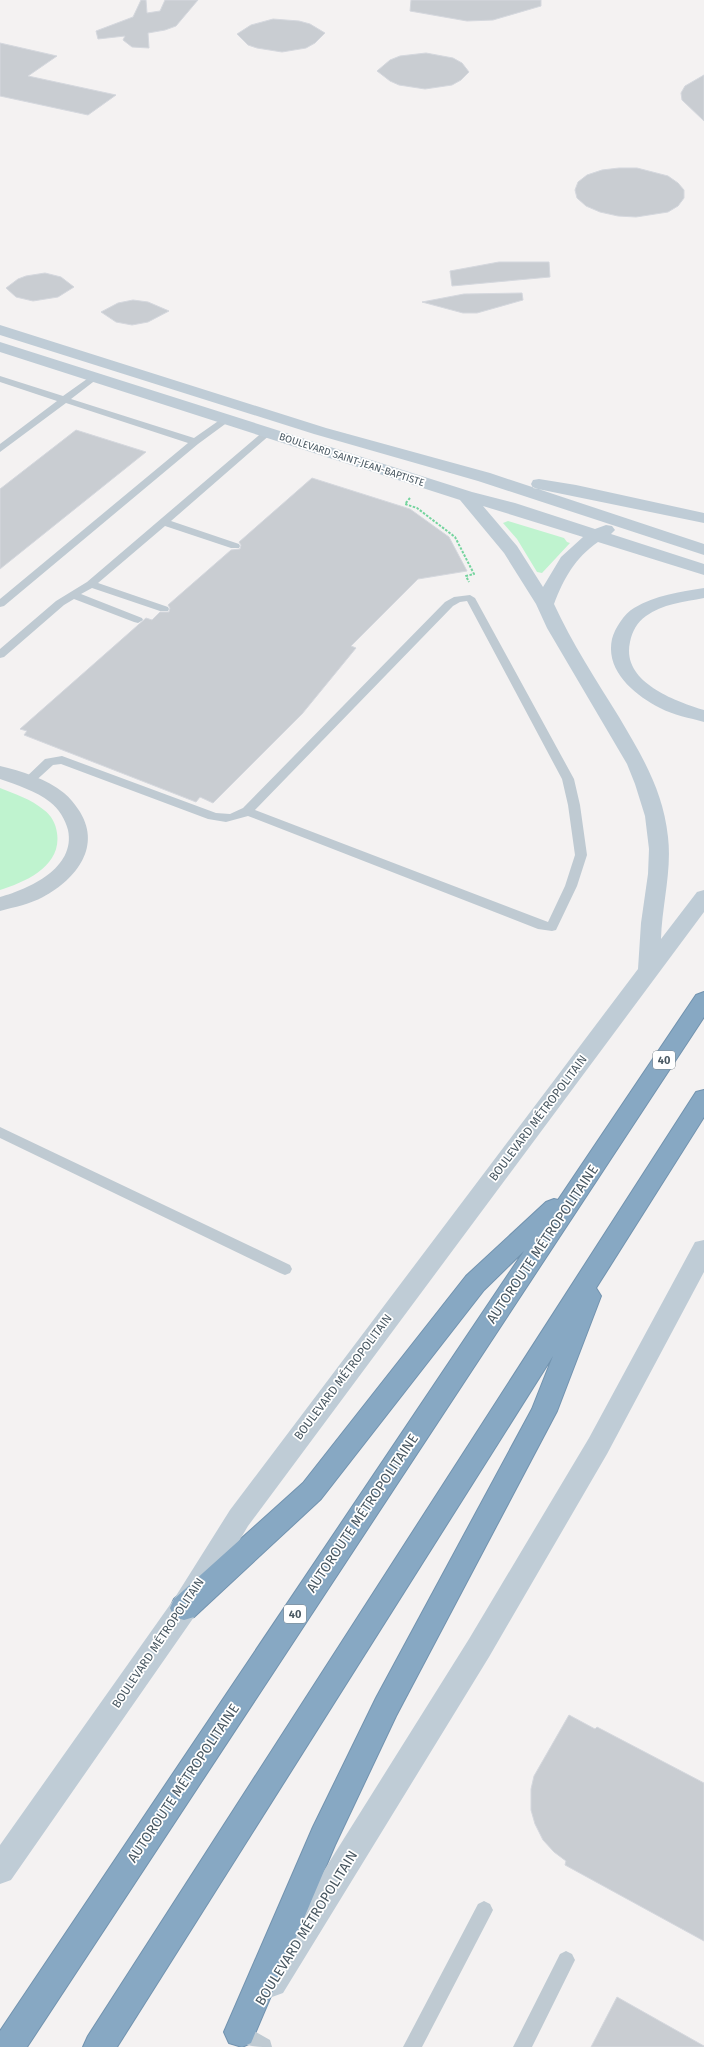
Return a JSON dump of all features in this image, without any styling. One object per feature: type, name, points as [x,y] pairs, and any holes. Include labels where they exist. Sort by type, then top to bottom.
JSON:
[{"type":"highway","name":"AUTOROUTE MÉTROPOLITAINE","points":[[8,2047],[704,1000]]},
{"type":"highway","points":[[99,2047],[704,1098]]},
{"type":"highway","points":[[184,1608],[312,1491],[475,1283],[583,1182]]},
{"type":"highway","points":[[244,2042],[323,1837],[386,1707],[544,1411],[608,1249]]},
{"type":"main road","name":"BOULEVARD SAINT-JEAN-BAPTISTE","points":[[0,330],[320,431],[484,477],[704,550]]},
{"type":"main road","name":"BOULEVARD SAINT-JEAN-BAPTISTE","points":[[0,347],[466,496],[508,507],[704,570]]},
{"type":"main road","points":[[484,477],[576,490],[704,518]]},
{"type":"main road","points":[[466,496],[506,542],[545,604],[556,628],[637,764],[650,796],[659,848],[658,884],[652,914],[649,971]]},
{"type":"main road","points":[[545,604],[552,582],[562,566],[583,543],[620,523]]},
{"type":"main road","points":[[704,593],[667,600],[638,613],[625,627],[618,651],[620,660],[629,676],[645,691],[667,704],[704,716]]},
{"type":"main road","name":"BOULEVARD MÉTROPOLITAIN","points":[[0,1870],[184,1608],[239,1518],[272,1472],[704,897]]},
{"type":"main road","name":"BOULEVARD MÉTROPOLITAIN","points":[[244,2042],[353,1854],[479,1648],[598,1446],[704,1249]]},
{"type":"street","points":[[0,772],[27,782],[54,795],[71,812],[80,830],[78,850],[73,860],[54,881],[26,897],[0,904]]},
{"type":"lane","points":[[0,449],[94,377]]},
{"type":"lane","points":[[0,379],[195,442]]},
{"type":"lane","points":[[0,604],[195,442],[226,419]]},
{"type":"lane","points":[[0,656],[60,603],[91,584],[268,432]]},
{"type":"lane","points":[[164,522],[235,546]]},
{"type":"lane","points":[[91,584],[164,610]]},
{"type":"lane","points":[[73,595],[138,620]]},
{"type":"lane","points":[[27,782],[49,762],[62,760],[216,817],[231,818],[247,811],[449,604],[458,599],[470,598],[565,770],[574,805],[582,855],[572,886],[552,927],[542,926],[247,811]]},
{"type":"lane","points":[[0,1132],[285,1269]]},
{"type":"lane","points":[[412,2047],[484,1910]]},
{"type":"lane","points":[[522,2047],[566,1960]]},
{"type":"path","points":[[413,495],[405,504],[417,508],[455,537],[474,574],[466,576],[469,583]]},
{"type":"green space","points":[[508,521],[564,538],[570,543],[542,573],[537,572],[517,539],[503,523]]},
{"type":"green space","points":[[0,788],[28,800],[47,812],[56,826],[57,845],[54,855],[40,871],[21,882],[0,890]]},
{"type":"building","points":[[141,0],[146,0],[147,13],[160,11],[165,0],[198,0],[176,26],[165,30],[148,33],[149,48],[132,47],[123,40],[125,36],[98,39],[96,31],[133,17]]},
{"type":"building","points":[[411,0],[541,0],[541,6],[493,20],[467,21],[410,11]]},
{"type":"building","points":[[273,19],[299,21],[310,24],[325,33],[315,43],[306,48],[282,52],[248,45],[237,34],[251,25]]},
{"type":"building","points":[[0,43],[57,56],[28,76],[116,95],[88,115],[0,96]]},
{"type":"building","points":[[426,53],[453,58],[462,63],[469,72],[461,80],[452,85],[425,89],[399,85],[390,81],[377,71],[390,60],[400,56]]},
{"type":"building","points":[[704,75],[704,121],[682,100],[681,93],[685,86]]},
{"type":"building","points":[[637,168],[668,176],[678,183],[684,190],[684,198],[678,206],[668,212],[636,217],[618,216],[600,212],[586,206],[577,198],[575,190],[578,182],[587,175],[602,170]]},
{"type":"building","points":[[499,262],[549,262],[550,277],[452,286],[450,271]]},
{"type":"building","points":[[45,273],[61,277],[74,287],[58,297],[33,301],[16,297],[6,288],[18,279]]},
{"type":"building","points":[[522,293],[523,300],[477,313],[463,313],[422,302],[464,294]]},
{"type":"building","points":[[133,300],[148,302],[169,311],[148,322],[132,325],[116,322],[101,312],[118,303]]},
{"type":"building","points":[[76,430],[146,452],[0,569],[0,489]]},
{"type":"building","points":[[312,478],[410,509],[449,537],[467,571],[418,579],[351,646],[356,648],[302,714],[213,803],[200,797],[196,802],[24,735],[27,731],[20,729],[146,618],[152,620],[160,612],[169,612],[170,608],[168,605],[231,550],[240,549],[241,545],[239,542]]},
{"type":"building","points":[[569,1715],[595,1729],[597,1727],[704,1783],[704,1941],[565,1865],[566,1861],[554,1852],[543,1840],[535,1824],[531,1810],[531,1789],[534,1776]]},
{"type":"building","points":[[617,1997],[704,2046],[704,2047],[591,2047]]}]
